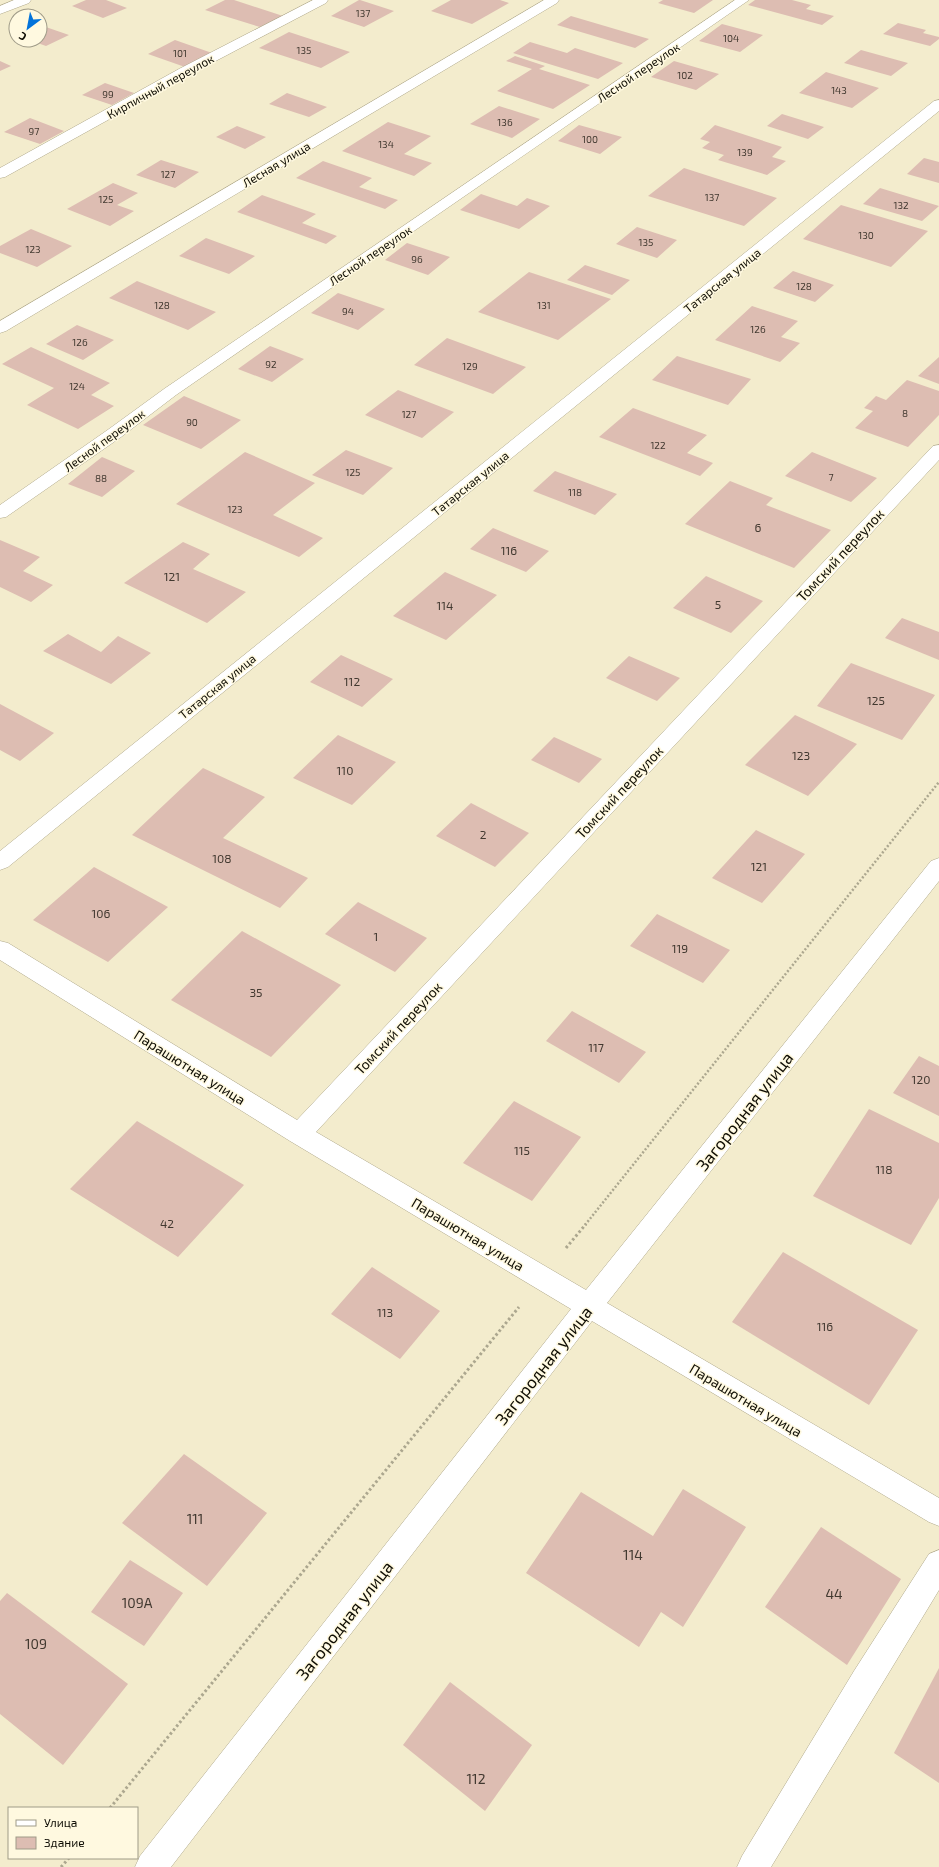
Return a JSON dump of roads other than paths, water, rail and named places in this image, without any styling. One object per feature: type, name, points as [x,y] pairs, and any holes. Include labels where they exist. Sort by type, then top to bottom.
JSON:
[{"type":"street","points":[[0,10],[25,0]]},
{"type":"street","name":"Кирпичный переулок","points":[[0,174],[178,75],[322,0]]},
{"type":"street","name":"Лесная улица","points":[[0,328],[553,0]]},
{"type":"street","name":"Лесной переулок","points":[[0,513],[115,433],[170,392],[742,0]]},
{"type":"street","name":"Татарская улица","points":[[0,862],[939,104]]},
{"type":"street","name":"Томский переулок","points":[[299,1134],[939,450]]},
{"type":"street","name":"Загородная улица","points":[[151,1867],[588,1307],[939,866]]},
{"type":"street","name":"Парашютная улица","points":[[0,949],[299,1134],[588,1307],[939,1513]]},
{"type":"street","points":[[753,1867],[865,1682],[939,1564]]}]
